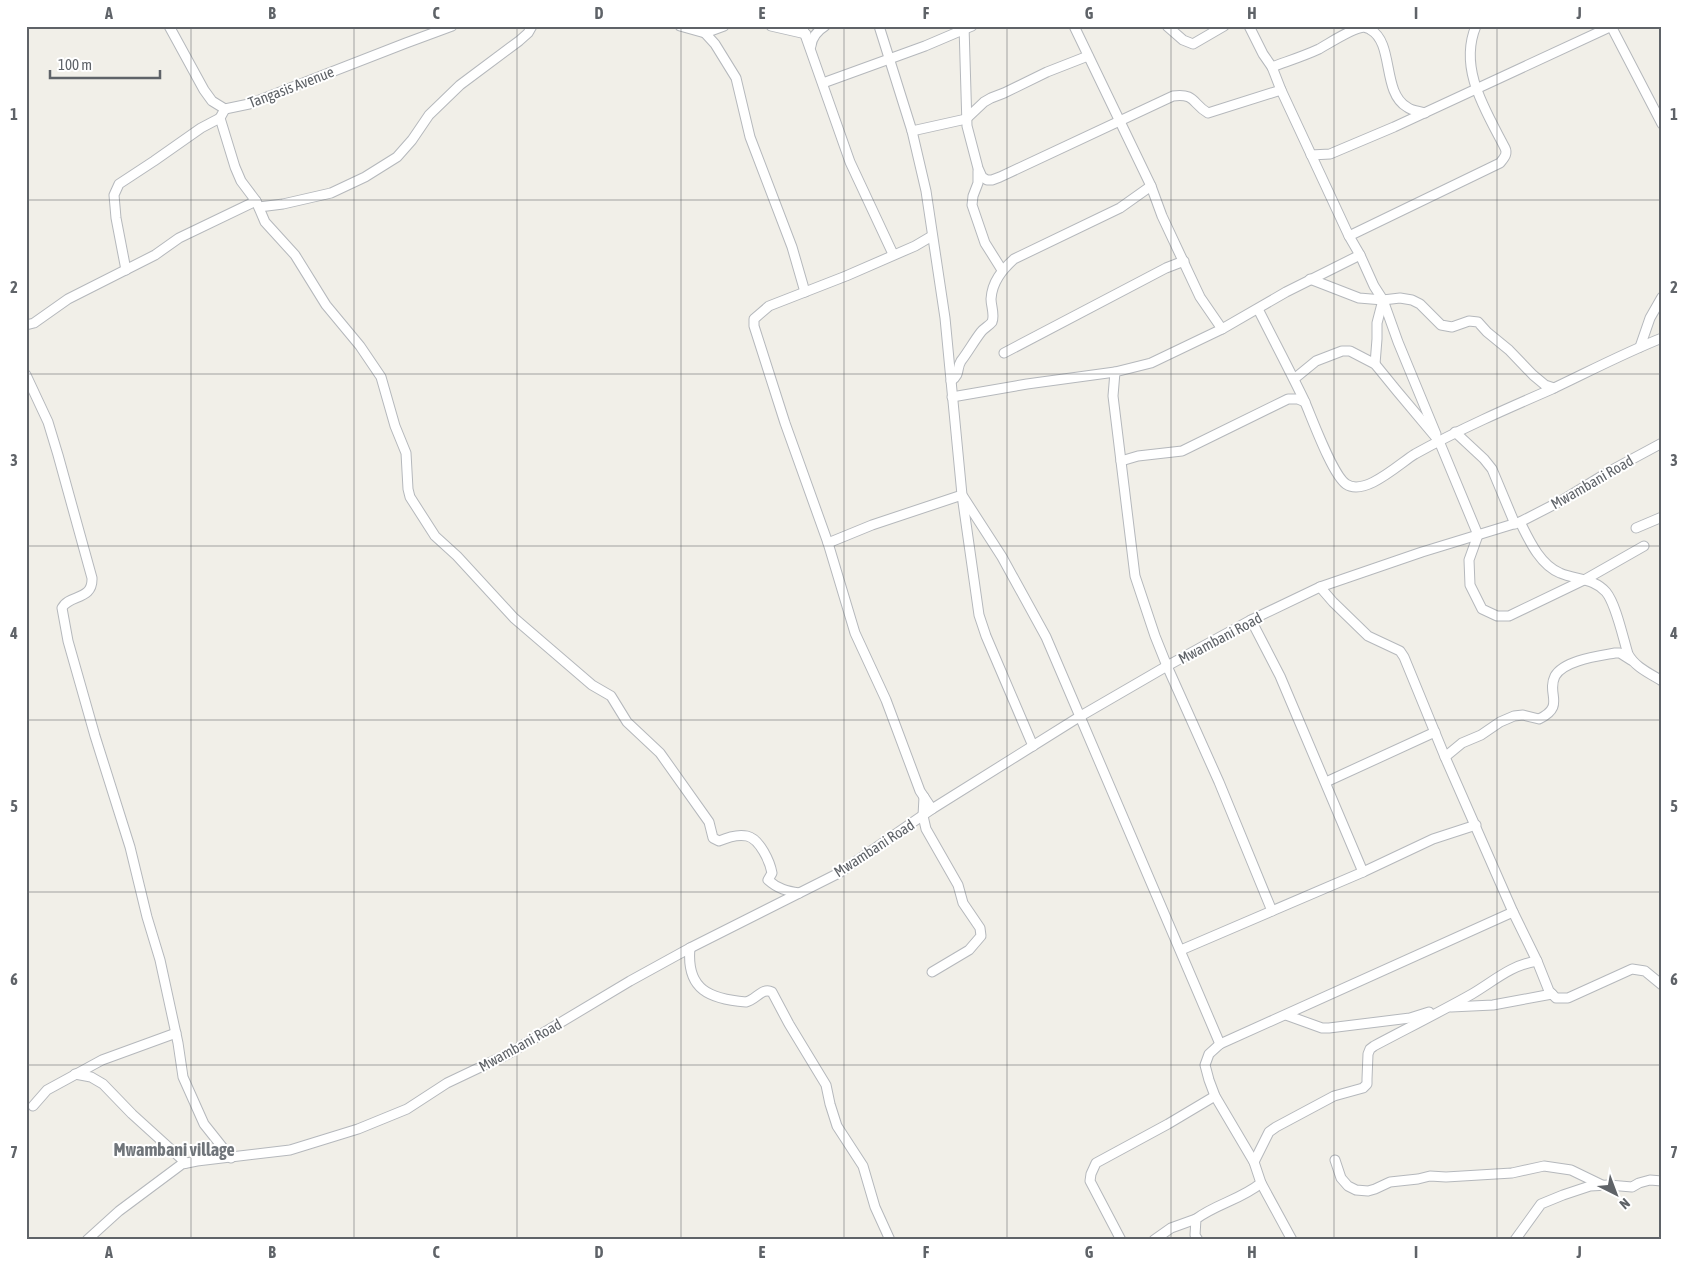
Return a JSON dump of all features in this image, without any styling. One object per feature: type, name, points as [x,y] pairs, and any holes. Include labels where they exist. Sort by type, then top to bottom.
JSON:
[{"type":"street","points":[[169,26],[204,90],[223,114],[235,167],[241,181],[257,204],[265,222],[295,255],[326,305],[360,346],[381,378],[395,426],[406,453],[410,497],[435,536],[457,556],[514,618],[592,685],[611,696],[627,722],[660,753],[708,822],[713,838],[719,841],[727,837],[748,836],[752,838],[766,854],[770,862],[772,872],[768,880],[780,889],[799,893]]},
{"type":"street","name":"Tangasis Avenue","points":[[126,270],[116,218],[114,195],[119,184],[223,114],[452,26]]},
{"type":"street","points":[[26,325],[34,322],[68,299],[155,255],[179,238],[257,204],[283,204],[331,193],[365,177],[397,157],[412,140],[429,115],[443,101],[460,85],[519,41],[528,33],[532,26]]},
{"type":"street","points":[[681,26],[705,34],[715,44],[736,78],[750,137],[792,247],[804,292]]},
{"type":"street","points":[[705,34],[724,26]]},
{"type":"street","points":[[771,26],[804,30],[850,162],[892,254]]},
{"type":"street","points":[[810,46],[811,39],[825,26]]},
{"type":"street","points":[[879,26],[912,131],[926,191],[936,251],[962,495],[979,615],[986,636],[1033,746]]},
{"type":"street","points":[[1074,26],[1151,186],[1162,216],[1200,298],[1222,328]]},
{"type":"street","points":[[1167,26],[1183,40],[1192,44],[1224,26]]},
{"type":"street","points":[[1249,26],[1262,54],[1272,67],[1349,236],[1383,300],[1398,342],[1478,535],[1470,560],[1470,585],[1482,609],[1497,616],[1509,616],[1586,579],[1644,546]]},
{"type":"street","points":[[1340,26],[1349,33]]},
{"type":"street","points":[[1349,236],[1500,163],[1505,158],[1507,151],[1471,73],[1469,60],[1471,38],[1476,26]]},
{"type":"street","points":[[1312,155],[1330,154],[1425,113],[1612,26],[1662,123]]},
{"type":"street","points":[[1272,67],[1298,58],[1365,27],[1373,30],[1382,44],[1393,90],[1398,101],[1408,109],[1425,113]]},
{"type":"street","points":[[823,83],[967,28],[966,119],[978,168],[982,177],[987,180],[992,180],[1172,96],[1182,94],[1189,96],[1202,110],[1208,113],[1281,90]]},
{"type":"street","points":[[912,131],[966,119],[991,98],[1047,72],[1088,56]]},
{"type":"street","points":[[1318,169],[1330,154]]},
{"type":"street","points":[[978,168],[978,183],[972,205],[986,243],[1002,270]]},
{"type":"street","points":[[951,381],[956,377],[961,362],[981,331],[992,320],[994,287],[1002,270],[1014,259],[1120,208],[1151,186]]},
{"type":"street","points":[[932,236],[915,246],[892,254],[846,276],[769,306],[754,319],[754,326],[785,423],[828,543],[855,633],[886,700],[920,791],[932,809]]},
{"type":"street","points":[[915,246],[936,251]]},
{"type":"street","points":[[952,397],[1026,384],[1115,372],[1152,363],[1258,309],[1310,279],[1360,255]]},
{"type":"street","points":[[1004,353],[1166,268],[1184,261]]},
{"type":"street","points":[[1310,279],[1359,298],[1383,300],[1400,298],[1412,300],[1420,304],[1441,325],[1457,326],[1469,321],[1478,322],[1533,375],[1554,388]]},
{"type":"street","points":[[1640,347],[1650,318],[1662,297]]},
{"type":"street","points":[[1375,364],[1378,339],[1377,323],[1383,300]]},
{"type":"street","points":[[1258,309],[1341,480],[1348,485],[1357,487],[1387,474],[1412,456],[1455,432],[1662,338]]},
{"type":"street","points":[[1294,380],[1316,361],[1350,351],[1375,364],[1439,441]]},
{"type":"street","points":[[1115,372],[1113,396],[1135,576],[1167,666],[1219,782],[1272,911]]},
{"type":"street","points":[[26,375],[50,430],[90,569],[92,584],[89,591],[66,603],[62,608],[68,641],[130,848],[160,960],[176,1033],[183,1078],[204,1124],[231,1158]]},
{"type":"street","points":[[1121,461],[1138,456],[1182,451],[1288,399],[1298,399],[1304,402]]},
{"type":"street","points":[[1455,432],[1492,469],[1518,523],[1547,564],[1561,574],[1586,579],[1601,587],[1610,598],[1631,660]]},
{"type":"street","name":"Mwambani Road","points":[[87,1240],[174,1170],[186,1163],[197,1160],[231,1158],[290,1150],[358,1129],[407,1109],[447,1083],[508,1054],[630,981],[690,948],[839,873],[932,809],[1079,717],[1251,620],[1320,587],[1422,552],[1518,523],[1561,501],[1662,442]]},
{"type":"street","points":[[828,543],[872,524],[962,495]]},
{"type":"street","points":[[962,495],[1002,557],[1046,637],[1220,1044]]},
{"type":"street","points":[[1636,528],[1662,517]]},
{"type":"street","points":[[1320,587],[1332,602],[1368,636],[1400,651],[1549,991],[1556,998],[1568,998],[1632,969],[1645,971],[1661,987]]},
{"type":"street","points":[[1251,620],[1280,676],[1363,872]]},
{"type":"street","points":[[1445,757],[1462,743],[1481,735],[1500,722],[1514,716],[1523,715],[1539,719],[1547,716],[1554,704],[1554,680],[1556,675],[1574,662],[1620,653],[1662,681]]},
{"type":"street","points":[[1326,782],[1435,732]]},
{"type":"street","points":[[924,797],[923,816],[926,829],[958,885],[963,903],[980,928],[981,936],[969,950],[932,972]]},
{"type":"street","points":[[1181,950],[1363,872],[1433,839],[1476,825]]},
{"type":"street","points":[[1292,1240],[1261,1183],[1254,1162],[1215,1096],[1205,1065],[1209,1054],[1220,1044],[1514,912]]},
{"type":"street","points":[[690,948],[689,956],[694,979],[714,997],[750,1002],[764,990],[772,992],[788,1024],[826,1085],[837,1126],[863,1166],[875,1207],[890,1240]]},
{"type":"street","points":[[1254,1162],[1269,1132],[1276,1126],[1334,1096],[1363,1088],[1367,1079],[1370,1049],[1474,993],[1511,968],[1537,961]]},
{"type":"street","points":[[1286,1015],[1313,1025],[1329,1028],[1410,1018],[1446,1008],[1493,1005],[1552,994]]},
{"type":"street","points":[[33,1106],[47,1090],[102,1060],[176,1033]]},
{"type":"street","points":[[75,1074],[91,1077],[103,1084],[132,1114],[186,1163]]},
{"type":"street","points":[[1121,1240],[1090,1181],[1090,1174],[1096,1163],[1215,1096]]},
{"type":"street","points":[[1335,1160],[1341,1178],[1348,1186],[1356,1190],[1368,1191],[1390,1182],[1418,1180],[1430,1176],[1446,1177],[1512,1173],[1544,1166],[1571,1170],[1602,1185]]},
{"type":"street","points":[[1515,1240],[1541,1204],[1590,1186],[1632,1187],[1650,1180],[1662,1181]]},
{"type":"street","points":[[1154,1240],[1171,1228],[1252,1191],[1261,1183]]},
{"type":"street","points":[[1196,1218],[1195,1235],[1198,1240]]},
{"type":"district","name":"Mwambani village","points":[[174,1149]]}]
